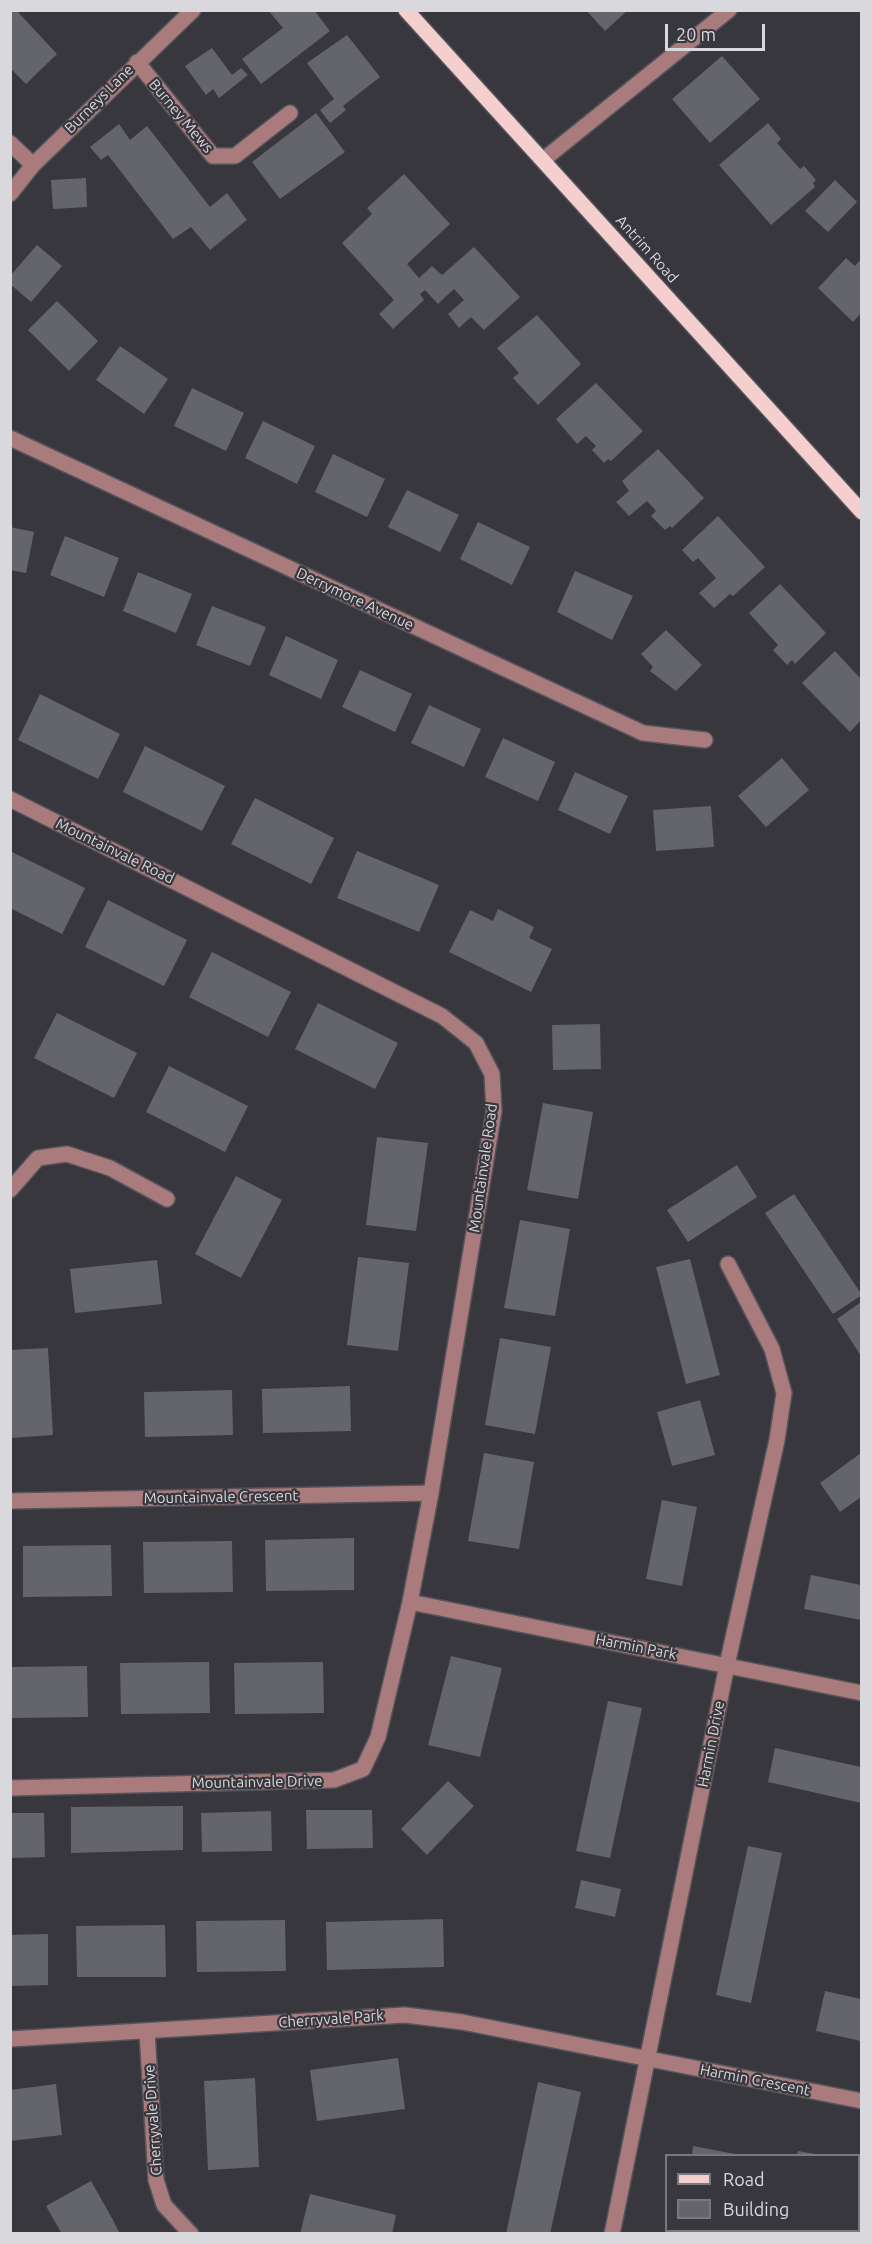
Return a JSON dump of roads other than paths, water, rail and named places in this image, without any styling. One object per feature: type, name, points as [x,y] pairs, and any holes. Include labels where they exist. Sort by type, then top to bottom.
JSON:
[{"type":"main road","name":"Antrim Road","points":[[406,10],[861,512]]},
{"type":"street","name":"Burneys Lane","points":[[10,194],[33,165],[193,10]]},
{"type":"street","points":[[543,160],[729,10]]},
{"type":"street","name":"Burney Mews","points":[[137,62],[213,156],[235,156],[290,113]]},
{"type":"street","points":[[10,143],[33,165]]},
{"type":"street","name":"Derrymore Avenue","points":[[10,438],[643,733],[705,740]]},
{"type":"street","name":"Mountainvale Road","points":[[10,799],[442,1016],[476,1043],[492,1074],[494,1111],[431,1493],[410,1602]]},
{"type":"street","points":[[10,1190],[38,1158],[67,1154],[110,1168],[167,1199]]},
{"type":"street","name":"Harmin Drive","points":[[612,2234],[727,1665],[777,1440],[784,1393],[772,1349],[728,1264]]},
{"type":"street","name":"Mountainvale Crescent","points":[[10,1501],[431,1493]]},
{"type":"street","name":"Harmin Park","points":[[410,1602],[861,1693]]},
{"type":"street","name":"Mountainvale Drive","points":[[10,1788],[334,1780],[363,1769],[378,1737],[410,1602]]},
{"type":"street","name":"Cherryvale Park","points":[[10,2039],[405,2015],[462,2022],[647,2060]]},
{"type":"street","name":"Cherryvale Drive","points":[[147,2031],[156,2180],[164,2205],[191,2234]]},
{"type":"street","name":"Harmin Crescent","points":[[647,2060],[861,2101]]}]
